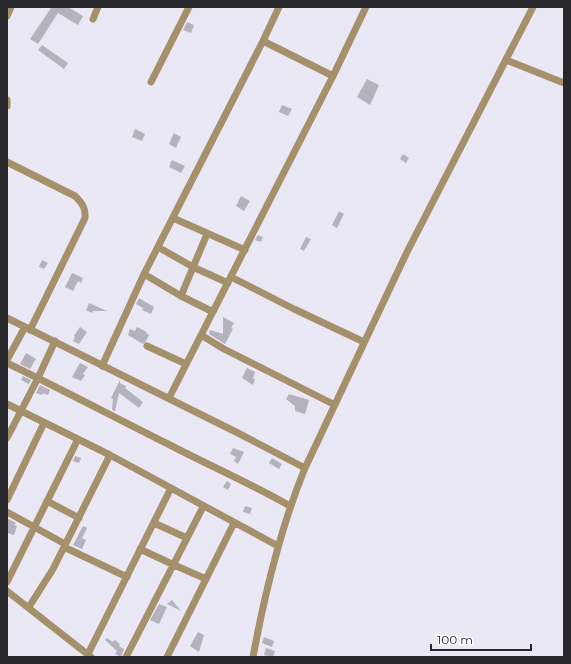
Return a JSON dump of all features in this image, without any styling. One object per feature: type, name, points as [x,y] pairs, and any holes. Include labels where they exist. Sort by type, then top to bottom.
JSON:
[{"type":"street","points":[[7,16],[11,7]]},
{"type":"street","points":[[93,19],[98,7]]},
{"type":"street","points":[[151,82],[189,7]]},
{"type":"street","points":[[102,366],[144,274],[279,7]]},
{"type":"street","points":[[169,398],[333,76],[366,7]]},
{"type":"street","points":[[253,657],[263,606],[278,546],[290,506],[305,468],[407,252],[533,7]]},
{"type":"street","points":[[263,41],[333,76]]},
{"type":"street","points":[[506,60],[564,83]]},
{"type":"street","points":[[7,100],[7,106]]},
{"type":"street","points":[[7,162],[75,196],[82,203],[85,211],[85,218],[27,329],[7,360]]},
{"type":"street","points":[[173,218],[245,250]]},
{"type":"street","points":[[180,296],[207,234]]},
{"type":"street","points":[[158,247],[193,267],[229,280],[364,342]]},
{"type":"street","points":[[144,274],[180,296],[213,312]]},
{"type":"street","points":[[7,318],[169,398],[305,468]]},
{"type":"street","points":[[201,335],[224,349],[334,405]]},
{"type":"street","points":[[7,438],[22,412],[55,341]]},
{"type":"street","points":[[147,346],[186,364]]},
{"type":"street","points":[[7,363],[269,494],[290,506]]},
{"type":"street","points":[[7,404],[78,439],[278,546]]},
{"type":"street","points":[[7,500],[44,423]]},
{"type":"street","points":[[7,582],[78,439]]},
{"type":"street","points":[[29,607],[53,568],[110,456]]},
{"type":"street","points":[[7,591],[89,655],[171,488]]},
{"type":"street","points":[[47,501],[79,518]]},
{"type":"street","points":[[126,657],[203,507]]},
{"type":"street","points":[[7,512],[65,545],[127,577]]},
{"type":"street","points":[[154,523],[187,538]]},
{"type":"street","points":[[167,657],[234,523]]},
{"type":"street","points":[[140,549],[206,579]]},
{"type":"building","points":[[48,7],[68,7],[83,16],[78,25],[58,13],[38,44],[30,39],[51,8]]},
{"type":"building","points":[[187,22],[194,25],[191,33],[183,30]]},
{"type":"building","points":[[42,45],[68,63],[64,69],[38,50]]},
{"type":"building","points":[[367,79],[379,85],[370,105],[357,97]]},
{"type":"building","points":[[282,105],[292,109],[288,116],[279,112]]},
{"type":"building","points":[[135,129],[145,134],[142,141],[132,137]]},
{"type":"building","points":[[174,133],[181,137],[176,148],[169,144]]},
{"type":"building","points":[[403,154],[409,158],[406,163],[400,159]]},
{"type":"building","points":[[172,160],[185,166],[181,173],[169,167]]},
{"type":"building","points":[[241,196],[250,201],[244,211],[236,206]]},
{"type":"building","points":[[339,211],[344,214],[337,228],[332,225]]},
{"type":"building","points":[[258,235],[263,237],[261,242],[255,240]]},
{"type":"building","points":[[306,237],[311,239],[304,251],[300,249]]},
{"type":"building","points":[[42,260],[48,263],[44,269],[39,267]]},
{"type":"building","points":[[72,273],[83,278],[81,283],[78,281],[73,291],[65,287]]},
{"type":"building","points":[[139,298],[154,307],[151,314],[142,310],[143,308],[136,304]]},
{"type":"building","points":[[89,303],[107,311],[93,311],[92,313],[86,310]]},
{"type":"building","points":[[223,317],[234,323],[231,328],[233,329],[225,344],[209,334],[210,330],[223,334]]},
{"type":"building","points":[[80,327],[87,332],[79,344],[73,341],[74,336]]},
{"type":"building","points":[[137,327],[147,332],[146,333],[149,335],[143,344],[128,335],[130,329],[135,331]]},
{"type":"building","points":[[26,353],[36,359],[30,369],[20,364]]},
{"type":"building","points":[[80,363],[88,367],[83,374],[85,375],[81,381],[72,377]]},
{"type":"building","points":[[247,368],[255,372],[253,385],[242,378]]},
{"type":"building","points":[[23,376],[31,380],[29,384],[21,380]]},
{"type":"building","points":[[120,380],[120,383],[126,386],[125,388],[143,402],[139,408],[119,393],[115,411],[112,410],[113,399],[111,398]]},
{"type":"building","points":[[40,385],[50,390],[48,395],[36,393]]},
{"type":"building","points":[[289,394],[309,400],[305,414],[295,411],[295,406],[286,399]]},
{"type":"building","points":[[233,448],[244,452],[238,464],[234,461],[236,457],[230,454]]},
{"type":"building","points":[[75,456],[81,458],[79,463],[73,461]]},
{"type":"building","points":[[272,458],[282,464],[279,469],[269,463]]},
{"type":"building","points":[[227,481],[231,484],[228,490],[223,487]]},
{"type":"building","points":[[245,506],[252,508],[250,514],[243,512]]},
{"type":"building","points":[[7,518],[16,523],[14,525],[17,526],[14,535],[7,533]]},
{"type":"building","points":[[83,526],[87,528],[82,538],[86,540],[82,549],[73,545]]},
{"type":"building","points":[[172,600],[181,611],[167,604]]},
{"type":"building","points":[[159,604],[167,607],[159,624],[150,620]]},
{"type":"building","points":[[198,632],[204,635],[199,652],[190,646]]},
{"type":"building","points":[[264,637],[274,641],[272,647],[262,643]]},
{"type":"building","points":[[107,638],[113,642],[115,640],[120,644],[119,646],[124,649],[121,657],[115,654],[117,651],[105,640]]},
{"type":"building","points":[[266,648],[275,651],[273,657],[264,655]]}]
